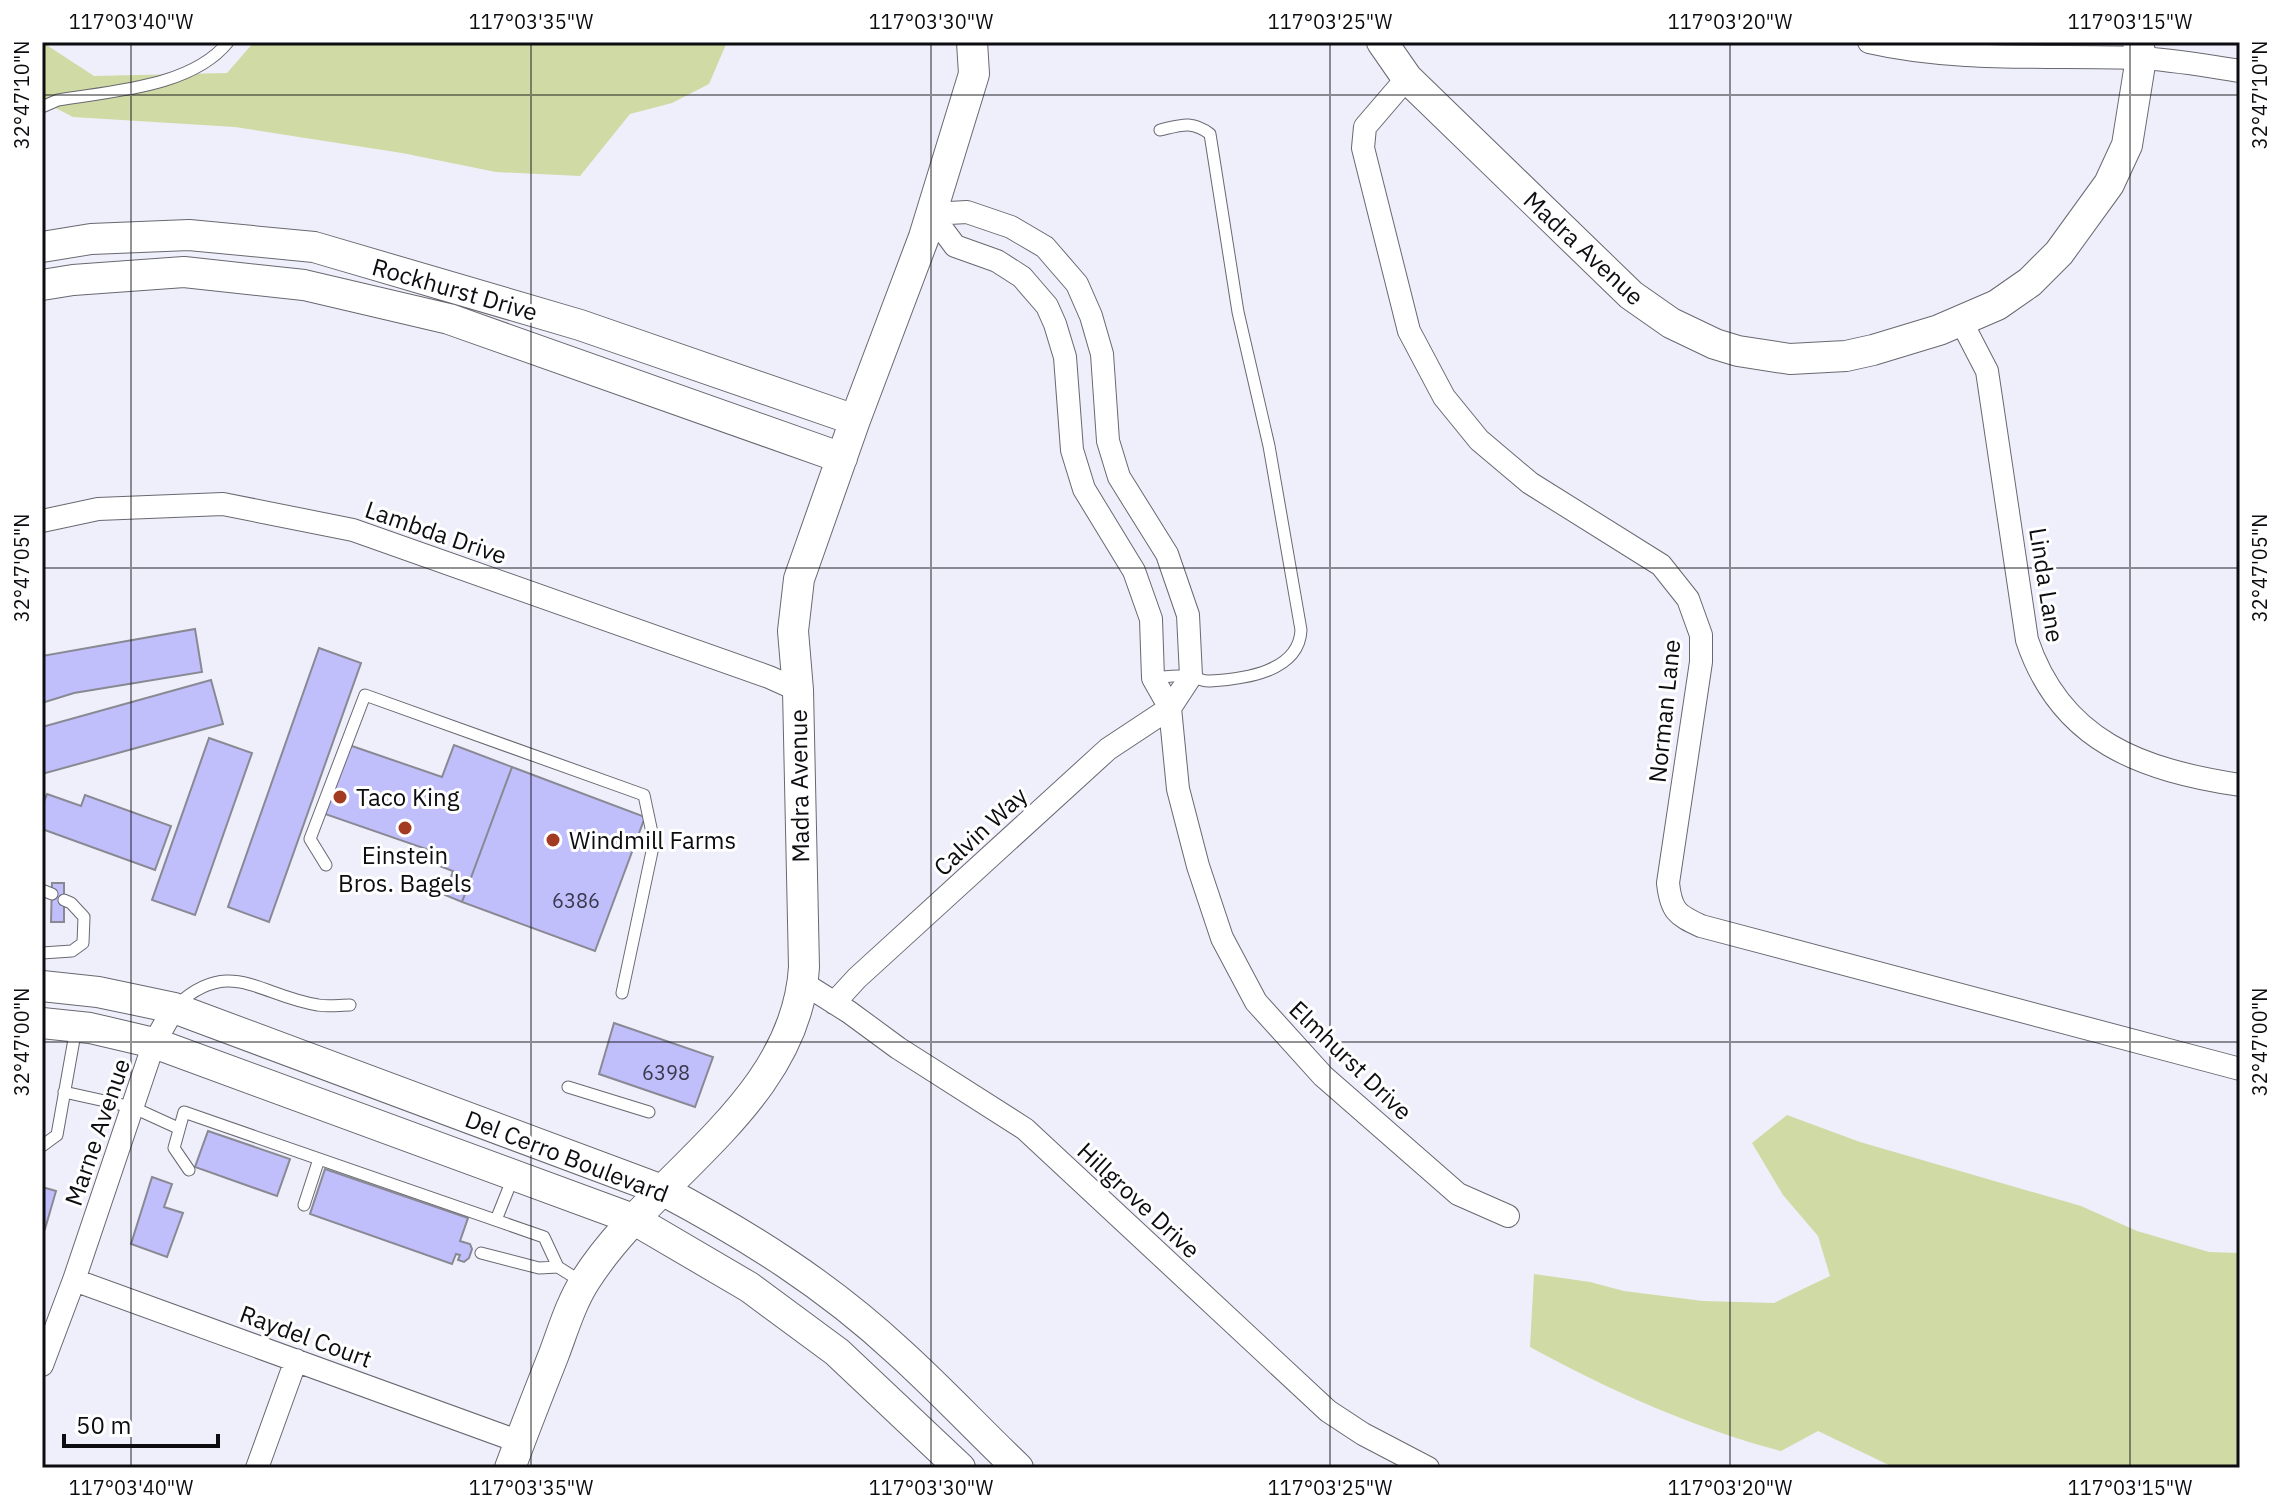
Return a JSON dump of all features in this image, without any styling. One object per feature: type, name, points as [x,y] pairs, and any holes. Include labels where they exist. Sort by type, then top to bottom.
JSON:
[{"type":"street","name":"Madra Avenue","points":[[515,1455],[568,1316],[584,1283],[633,1219],[734,1117],[776,1059],[796,1012],[803,983],[798,690],[793,631],[799,579],[931,214],[974,74],[972,42]]},
{"type":"street","name":"Madra Avenue","points":[[1382,42],[1407,78],[1650,310],[1692,335],[1727,347],[1762,356],[1818,359],[1873,350],[1939,330],[1997,305],[2030,282],[2059,253],[2109,184],[2127,145],[2140,50]]},
{"type":"street","points":[[1869,42],[1908,51],[2020,57],[2140,50],[2240,71]]},
{"type":"street","name":"Norman Lane","points":[[1407,78],[1365,127],[1363,148],[1409,331],[1444,397],[1479,440],[1530,483],[1661,565],[1688,599],[1701,635],[1701,662],[1668,883],[1670,901],[1679,916],[1701,926],[2240,1069]]},
{"type":"street","points":[[931,214],[967,212],[1011,227],[1045,247],[1077,284],[1091,316],[1102,354],[1108,441],[1119,477],[1167,554],[1188,615],[1191,676],[1170,708]]},
{"type":"street","name":"Elmhurst Drive","points":[[931,214],[955,246],[997,261],[1022,277],[1047,306],[1065,357],[1072,450],[1084,489],[1134,571],[1151,619],[1153,678],[1170,708],[1178,789],[1198,866],[1222,938],[1256,1002],[1323,1076],[1458,1194],[1508,1216]]},
{"type":"street","name":"Rockhurst Drive","points":[[42,247],[91,239],[189,235],[314,247],[580,325],[855,420]]},
{"type":"street","name":"Rockhurst Drive","points":[[42,285],[184,272],[304,285],[449,319],[842,458]]},
{"type":"street","name":"Linda Lane","points":[[1960,319],[1987,371],[2027,640],[2043,680],[2071,717],[2107,745],[2168,772],[2240,785]]},
{"type":"street","name":"Lambda Drive","points":[[42,521],[98,509],[223,504],[353,530],[769,677],[798,690]]},
{"type":"street","name":"Calvin Way","points":[[834,1003],[857,978],[1108,749],[1170,708]]},
{"type":"street","name":"Hillgrove Drive","points":[[803,983],[1025,1129],[1328,1411],[1363,1434],[1428,1468]]},
{"type":"street","name":"Del Cerro Boulevard","points":[[42,986],[98,992],[174,1008],[662,1190],[720,1220],[820,1286],[900,1352],[1018,1468]]},
{"type":"street","name":"Marne Avenue","points":[[42,1365],[154,1043],[174,1008]]},
{"type":"street","name":"Del Cerro Boulevard","points":[[42,1023],[76,1026],[154,1043],[633,1219],[749,1287],[837,1352],[960,1468]]},
{"type":"street","name":"Raydel Court","points":[[74,1280],[296,1360],[515,1455]]},
{"type":"street","points":[[257,1468],[296,1360]]},
{"type":"lane","points":[[42,107],[58,100],[186,74],[211,60],[228,42]]},
{"type":"lane","points":[[1153,678],[1191,676],[1206,682],[1257,674],[1288,660],[1300,640],[1301,630],[1269,446],[1238,312],[1210,134],[1198,125],[1160,130]]},
{"type":"lane","points":[[326,865],[310,839],[365,695],[644,795],[654,842],[622,993]]},
{"type":"lane","points":[[42,953],[72,951],[83,943],[84,917],[64,900]]},
{"type":"lane","points":[[174,1008],[192,990],[215,980],[230,979],[319,1005],[350,1005]]},
{"type":"lane","points":[[42,1146],[57,1135],[76,1026]]},
{"type":"lane","points":[[568,1087],[649,1112]]},
{"type":"lane","points":[[64,1092],[132,1107],[178,1128]]},
{"type":"lane","points":[[189,1170],[174,1148],[184,1112],[544,1237],[558,1267],[584,1283]]},
{"type":"lane","points":[[304,1205],[319,1159]]},
{"type":"lane","points":[[496,1220],[514,1174]]},
{"type":"lane","points":[[481,1253],[539,1268],[558,1267]]},
{"type":"green space","points":[[42,42],[94,76],[227,73],[254,42],[727,42],[709,84],[672,103],[630,114],[580,176],[496,172],[402,153],[235,127],[73,117],[42,101]]},
{"type":"green space","points":[[1787,1115],[1860,1142],[2081,1206],[2137,1231],[2209,1252],[2240,1253],[2240,1468],[1895,1468],[1818,1431],[1781,1451],[1716,1431],[1652,1406],[1530,1347],[1534,1274],[1590,1282],[1624,1291],[1703,1301],[1774,1303],[1830,1276],[1818,1236],[1783,1195],[1752,1143]]},
{"type":"building","points":[[195,629],[202,672],[74,693],[42,703],[42,656]]},
{"type":"building","points":[[319,648],[361,663],[269,922],[228,907]]},
{"type":"building","points":[[211,680],[223,724],[42,774],[42,727]]},
{"type":"building","points":[[209,738],[252,753],[195,915],[152,900]]},
{"type":"building","points":[[349,745],[442,777],[454,745],[512,767],[462,902],[445,895],[453,871],[434,864],[438,853],[325,814]]},
{"type":"building","points":[[512,767],[645,817],[595,951],[462,902]]},
{"type":"building","points":[[47,794],[81,806],[85,795],[171,826],[155,870],[42,829],[42,806]]},
{"type":"building","points":[[52,883],[64,883],[64,922],[51,922]]},
{"type":"building","points":[[614,1023],[713,1057],[695,1107],[599,1074]]},
{"type":"building","points":[[208,1131],[290,1159],[277,1196],[195,1167]]},
{"type":"building","points":[[325,1169],[468,1218],[460,1241],[470,1244],[469,1258],[464,1262],[458,1260],[460,1255],[456,1254],[452,1264],[310,1214]]},
{"type":"building","points":[[152,1177],[172,1184],[164,1207],[183,1213],[167,1257],[131,1244]]},
{"type":"building","points":[[42,1187],[56,1191],[45,1229],[42,1228]]},
{"type":"place","name":"Taco King","points":[[340,797]]},
{"type":"place","name":"Einstein Bros. Bagels","points":[[405,828]]},
{"type":"place","name":"Windmill Farms","points":[[553,840]]}]
